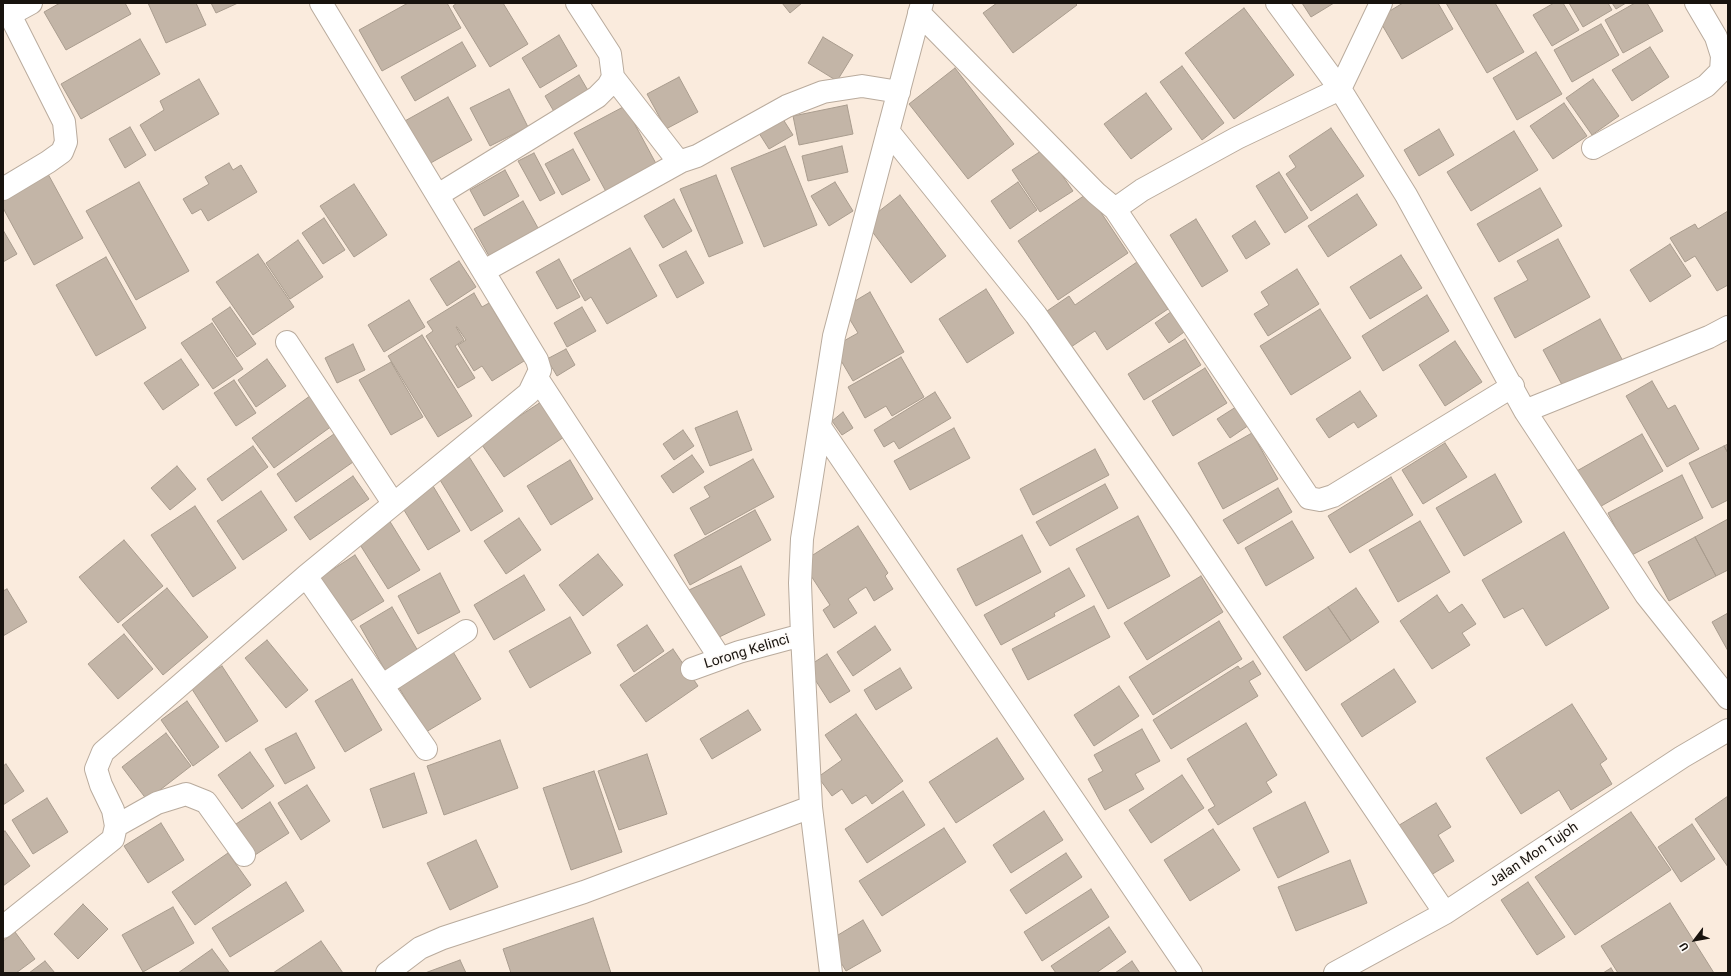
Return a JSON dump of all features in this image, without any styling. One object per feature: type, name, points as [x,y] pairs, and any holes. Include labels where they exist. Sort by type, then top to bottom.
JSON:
[{"type":"street","points":[[3,189],[62,152],[66,142],[64,122],[6,9],[30,3]]},
{"type":"street","points":[[3,927],[113,839],[116,826],[113,810],[101,785],[96,768],[103,752],[306,576],[529,393],[540,370],[537,360],[484,271],[321,3]]},
{"type":"street","points":[[576,3],[610,54],[613,77],[675,157],[682,160]]},
{"type":"street","points":[[1277,3],[1340,89],[1406,195],[1526,411],[1646,595],[1728,698]]},
{"type":"street","points":[[1115,208],[1142,190],[1238,138],[1340,89],[1380,3]]},
{"type":"street","points":[[1593,148],[1706,86],[1721,71],[1722,56],[1716,38],[1696,3]]},
{"type":"street","points":[[921,8],[1096,193],[1115,208],[1309,498],[1320,500],[1333,496],[1513,386]]},
{"type":"street","points":[[831,973],[811,807],[800,583],[802,539],[834,336],[921,8]]},
{"type":"street","points":[[438,195],[597,97],[608,86],[613,77]]},
{"type":"street","points":[[484,271],[682,160],[698,156],[787,106],[823,92],[862,86],[899,92]]},
{"type":"street","points":[[888,131],[1036,315],[1182,522],[1445,913]]},
{"type":"street","points":[[1526,411],[1709,337],[1728,327]]},
{"type":"street","points":[[287,342],[393,504]]},
{"type":"street","points":[[537,378],[720,658]]},
{"type":"street","points":[[820,427],[1191,973]]},
{"type":"street","points":[[306,576],[426,749]]},
{"type":"street","points":[[383,685],[466,631]]},
{"type":"street","name":"Lorong Kelinci","points":[[692,669],[720,658],[802,635]]},
{"type":"street","name":"Jalan Mon Tujoh","points":[[1335,973],[1445,913],[1682,756],[1728,730]]},
{"type":"street","points":[[116,826],[157,804],[186,794],[206,802],[244,855]]},
{"type":"street","points":[[387,973],[420,948],[443,938],[584,892],[811,807]]},
{"type":"building","points":[[60,3],[125,3],[131,14],[66,50],[44,12]]},
{"type":"building","points":[[148,3],[196,3],[206,25],[166,43]]},
{"type":"building","points":[[211,3],[238,3],[216,13]]},
{"type":"building","points":[[408,3],[447,3],[461,28],[382,71],[359,30]]},
{"type":"building","points":[[457,3],[503,3],[528,44],[490,67],[453,6]]},
{"type":"building","points":[[782,3],[802,3],[790,13]]},
{"type":"building","points":[[997,3],[1075,3],[1077,5],[1013,53],[983,13]]},
{"type":"building","points":[[1302,3],[1334,3],[1311,17]]},
{"type":"building","points":[[1403,3],[1438,3],[1453,29],[1402,59],[1378,18]]},
{"type":"building","points":[[1446,3],[1495,3],[1524,52],[1487,73]]},
{"type":"building","points":[[1554,3],[1563,3],[1579,30],[1552,46],[1533,15]]},
{"type":"building","points":[[1569,3],[1608,3],[1612,10],[1583,27]]},
{"type":"building","points":[[1612,3],[1626,3],[1616,9]]},
{"type":"building","points":[[1635,3],[1647,3],[1663,31],[1623,53],[1605,20]]},
{"type":"building","points":[[1244,8],[1294,75],[1234,119],[1185,53]]},
{"type":"building","points":[[1601,24],[1619,55],[1572,82],[1554,50]]},
{"type":"building","points":[[559,35],[577,66],[540,88],[522,58]]},
{"type":"building","points":[[823,37],[853,55],[837,81],[808,63]]},
{"type":"building","points":[[140,39],[160,74],[81,119],[61,84]]},
{"type":"building","points":[[462,42],[476,66],[415,101],[401,77]]},
{"type":"building","points":[[1650,47],[1669,77],[1632,101],[1612,70]]},
{"type":"building","points":[[1536,52],[1562,94],[1517,120],[1493,78]]},
{"type":"building","points":[[1182,66],[1224,123],[1202,140],[1160,82]]},
{"type":"building","points":[[955,68],[1014,144],[968,179],[909,104]]},
{"type":"building","points":[[579,75],[590,94],[556,115],[545,96]]},
{"type":"building","points":[[679,77],[698,112],[666,129],[647,94]]},
{"type":"building","points":[[199,79],[219,114],[155,151],[140,125],[164,110],[160,101]]},
{"type":"building","points":[[1593,79],[1619,116],[1592,135],[1566,98]]},
{"type":"building","points":[[509,89],[528,127],[490,146],[470,108]]},
{"type":"building","points":[[1146,93],[1172,129],[1131,159],[1104,124]]},
{"type":"building","points":[[448,97],[472,140],[427,165],[403,122]]},
{"type":"building","points":[[1564,103],[1587,136],[1553,159],[1530,126]]},
{"type":"building","points":[[847,105],[853,134],[799,145],[793,116]]},
{"type":"building","points":[[625,106],[660,171],[610,199],[574,133]]},
{"type":"building","points":[[781,116],[793,135],[769,149],[757,130]]},
{"type":"building","points":[[130,127],[146,155],[125,168],[109,139]]},
{"type":"building","points":[[1331,128],[1364,176],[1311,211],[1286,174],[1296,167],[1289,156]]},
{"type":"building","points":[[1439,129],[1454,155],[1419,176],[1404,150]]},
{"type":"building","points":[[1514,131],[1538,170],[1471,211],[1447,172]]},
{"type":"building","points":[[785,146],[817,225],[764,247],[731,168]]},
{"type":"building","points":[[842,146],[848,172],[808,181],[802,156]]},
{"type":"building","points":[[573,149],[590,180],[562,195],[545,164]]},
{"type":"building","points":[[1044,149],[1073,191],[1040,212],[1012,170]]},
{"type":"building","points":[[534,153],[555,193],[540,201],[518,161]]},
{"type":"building","points":[[229,163],[233,170],[241,165],[257,192],[208,221],[201,209],[192,214],[183,199],[209,184],[205,177]]},
{"type":"building","points":[[505,170],[519,196],[484,216],[470,190]]},
{"type":"building","points":[[1279,172],[1308,218],[1285,233],[1256,186]]},
{"type":"building","points":[[48,174],[83,238],[34,265],[3,208],[3,199]]},
{"type":"building","points":[[716,175],[743,243],[709,257],[680,189]]},
{"type":"building","points":[[139,182],[189,271],[136,300],[86,211]]},
{"type":"building","points":[[835,182],[853,211],[829,226],[811,196]]},
{"type":"building","points":[[1018,182],[1037,210],[1010,229],[991,201]]},
{"type":"building","points":[[354,184],[387,235],[354,257],[320,206]]},
{"type":"building","points":[[1540,188],[1562,226],[1499,262],[1477,224]]},
{"type":"building","points":[[1088,193],[1128,253],[1058,300],[1018,241]]},
{"type":"building","points":[[1357,194],[1377,225],[1328,257],[1308,226]]},
{"type":"building","points":[[900,195],[946,256],[911,283],[865,222]]},
{"type":"building","points":[[674,199],[692,231],[663,248],[644,216]]},
{"type":"building","points":[[523,201],[543,237],[494,265],[474,229]]},
{"type":"building","points":[[1728,211],[1728,285],[1717,291],[1695,256],[1685,262],[1670,238],[1695,224],[1698,229]]},
{"type":"building","points":[[324,218],[345,250],[323,264],[302,233]]},
{"type":"building","points":[[1196,219],[1228,271],[1202,287],[1170,235]]},
{"type":"building","points":[[1255,221],[1270,244],[1246,259],[1232,236]]},
{"type":"building","points":[[3,230],[17,254],[3,262]]},
{"type":"building","points":[[1558,239],[1590,297],[1515,338],[1494,298],[1528,280],[1517,261]]},
{"type":"building","points":[[298,240],[323,277],[290,299],[266,263]]},
{"type":"building","points":[[1670,244],[1691,276],[1650,302],[1630,270]]},
{"type":"building","points":[[630,248],[657,296],[607,324],[591,297],[585,301],[573,280]]},
{"type":"building","points":[[686,251],[704,283],[677,298],[659,265]]},
{"type":"building","points":[[258,254],[294,307],[253,335],[216,282]]},
{"type":"building","points":[[1401,255],[1422,288],[1370,319],[1350,287]]},
{"type":"building","points":[[106,257],[146,328],[96,356],[56,285]]},
{"type":"building","points":[[559,259],[580,297],[557,309],[536,272]]},
{"type":"building","points":[[459,261],[476,287],[447,306],[430,279]]},
{"type":"building","points":[[1137,262],[1168,309],[1107,350],[1095,331],[1071,347],[1047,311],[1069,296],[1075,305]]},
{"type":"building","points":[[1297,269],[1319,304],[1268,336],[1254,314],[1269,305],[1261,292]]},
{"type":"building","points":[[986,289],[1014,333],[967,363],[939,319]]},
{"type":"building","points":[[870,292],[904,352],[853,381],[833,347],[858,333],[843,308]]},
{"type":"building","points":[[474,293],[482,307],[489,303],[524,361],[492,381],[482,366],[474,371],[458,345],[466,340],[456,327],[464,340],[455,346],[475,378],[458,388],[426,336],[433,331],[427,322]]},
{"type":"building","points":[[1427,295],[1449,331],[1383,371],[1362,336]]},
{"type":"building","points":[[409,300],[425,327],[384,352],[368,325]]},
{"type":"building","points":[[230,307],[256,344],[237,357],[212,319]]},
{"type":"building","points":[[582,307],[596,331],[567,347],[554,323]]},
{"type":"building","points":[[1178,307],[1191,327],[1169,343],[1155,323]]},
{"type":"building","points":[[1320,309],[1351,358],[1291,395],[1260,346]]},
{"type":"building","points":[[1600,319],[1623,361],[1566,392],[1543,350]]},
{"type":"building","points":[[212,323],[243,369],[213,389],[181,343]]},
{"type":"building","points":[[422,335],[472,416],[438,437],[388,356]]},
{"type":"building","points":[[1185,339],[1201,365],[1144,400],[1128,374]]},
{"type":"building","points":[[1455,341],[1482,382],[1445,406],[1419,365]]},
{"type":"building","points":[[353,344],[365,370],[337,383],[325,358]]},
{"type":"building","points":[[566,349],[575,365],[557,376],[547,359]]},
{"type":"building","points":[[901,357],[924,397],[892,416],[886,406],[865,418],[848,387]]},
{"type":"building","points":[[181,359],[199,385],[163,410],[144,383]]},
{"type":"building","points":[[267,359],[286,386],[256,407],[238,380]]},
{"type":"building","points":[[391,362],[423,417],[391,435],[359,380]]},
{"type":"building","points":[[1205,368],[1227,403],[1173,436],[1152,401]]},
{"type":"building","points":[[234,380],[256,413],[236,426],[214,393]]},
{"type":"building","points":[[1652,381],[1668,409],[1675,405],[1699,449],[1667,467],[1626,396]]},
{"type":"building","points":[[1360,391],[1377,416],[1358,428],[1354,422],[1329,438],[1316,419]]},
{"type":"building","points":[[935,392],[951,418],[899,449],[894,441],[884,447],[874,430]]},
{"type":"building","points":[[314,393],[336,423],[274,468],[252,438]]},
{"type":"building","points":[[544,400],[567,435],[504,477],[480,442]]},
{"type":"building","points":[[1239,405],[1252,423],[1230,438],[1217,419]]},
{"type":"building","points":[[737,411],[752,450],[710,466],[695,428]]},
{"type":"building","points":[[843,412],[853,428],[842,435],[832,421]]},
{"type":"building","points":[[954,428],[970,458],[910,490],[894,461]]},
{"type":"building","points":[[683,430],[694,446],[674,460],[663,444]]},
{"type":"building","points":[[1252,433],[1278,479],[1223,509],[1198,463]]},
{"type":"building","points":[[334,434],[353,462],[296,502],[277,474]]},
{"type":"building","points":[[1642,434],[1663,471],[1596,509],[1575,472]]},
{"type":"building","points":[[1445,443],[1467,477],[1423,504],[1402,470]]},
{"type":"building","points":[[1728,444],[1728,453],[1724,446]]},
{"type":"building","points":[[253,446],[268,467],[222,501],[207,479]]},
{"type":"building","points":[[1724,446],[1728,453],[1728,500],[1712,508],[1689,463]]},
{"type":"building","points":[[1095,449],[1109,475],[1033,515],[1020,489]]},
{"type":"building","points":[[468,455],[503,511],[471,531],[437,475]]},
{"type":"building","points":[[692,455],[704,472],[673,493],[661,476]]},
{"type":"building","points":[[753,459],[774,497],[705,535],[690,508],[710,497],[704,487]]},
{"type":"building","points":[[570,460],[593,499],[551,525],[527,486]]},
{"type":"building","points":[[177,466],[196,489],[170,510],[151,488]]},
{"type":"building","points":[[1495,474],[1522,522],[1464,556],[1436,508]]},
{"type":"building","points":[[1682,475],[1703,518],[1630,556],[1608,513]]},
{"type":"building","points":[[353,476],[369,499],[310,540],[294,517]]},
{"type":"building","points":[[1391,477],[1413,515],[1350,553],[1328,516]]},
{"type":"building","points":[[1105,484],[1118,508],[1050,546],[1036,522]]},
{"type":"building","points":[[433,486],[460,531],[428,550],[401,505]]},
{"type":"building","points":[[1278,488],[1292,512],[1238,544],[1223,520]]},
{"type":"building","points":[[261,491],[287,530],[243,560],[217,521]]},
{"type":"building","points":[[195,506],[236,568],[193,597],[151,535]]},
{"type":"building","points":[[755,510],[771,540],[690,585],[674,555]]},
{"type":"building","points":[[1138,516],[1170,576],[1108,609],[1076,549]]},
{"type":"building","points":[[519,518],[541,550],[506,574],[484,541]]},
{"type":"building","points":[[1728,519],[1728,570],[1716,576],[1695,537]]},
{"type":"building","points":[[389,520],[420,570],[388,589],[357,540]]},
{"type":"building","points":[[1292,521],[1314,558],[1266,586],[1245,548]]},
{"type":"building","points":[[1420,521],[1450,572],[1398,602],[1369,550]]},
{"type":"building","points":[[858,526],[888,573],[885,576],[893,589],[874,601],[866,587],[848,599],[857,613],[834,628],[823,610],[830,605],[802,562]]},
{"type":"building","points":[[1564,532],[1609,608],[1546,646],[1523,608],[1504,618],[1482,580]]},
{"type":"building","points":[[1022,535],[1041,572],[976,606],[957,569]]},
{"type":"building","points":[[1695,537],[1716,576],[1669,601],[1648,562]]},
{"type":"building","points":[[124,540],[163,586],[118,623],[79,577]]},
{"type":"building","points":[[598,554],[623,585],[583,616],[559,585]]},
{"type":"building","points":[[355,555],[384,601],[346,624],[318,579]]},
{"type":"building","points":[[741,566],[765,615],[713,640],[689,590]]},
{"type":"building","points":[[1069,568],[1085,596],[1054,613],[1055,616],[1001,645],[984,615]]},
{"type":"building","points":[[440,573],[460,612],[418,634],[398,596]]},
{"type":"building","points":[[524,575],[545,610],[494,640],[474,605]]},
{"type":"building","points":[[1201,576],[1223,612],[1147,660],[1124,623]]},
{"type":"building","points":[[167,588],[208,637],[163,675],[122,625]]},
{"type":"building","points":[[1356,588],[1379,622],[1351,641],[1328,607]]},
{"type":"building","points":[[7,589],[27,622],[3,636],[3,591]]},
{"type":"building","points":[[1437,595],[1449,613],[1462,604],[1476,624],[1462,633],[1470,645],[1432,669],[1400,621]]},
{"type":"building","points":[[1094,606],[1110,637],[1028,680],[1012,649]]},
{"type":"building","points":[[392,607],[418,651],[385,670],[360,626]]},
{"type":"building","points":[[1328,607],[1351,641],[1306,671],[1283,637]]},
{"type":"building","points":[[1728,613],[1728,651],[1712,622]]},
{"type":"building","points":[[570,617],[591,653],[530,688],[509,651]]},
{"type":"building","points":[[1219,621],[1242,659],[1153,715],[1129,677]]},
{"type":"building","points":[[647,625],[664,651],[634,672],[617,645]]},
{"type":"building","points":[[875,626],[891,650],[853,676],[837,652]]},
{"type":"building","points":[[124,634],[153,669],[118,699],[88,664]]},
{"type":"building","points":[[267,640],[308,690],[286,708],[245,658]]},
{"type":"building","points":[[673,649],[698,686],[646,722],[620,685]]},
{"type":"building","points":[[452,650],[481,699],[426,732],[396,683]]},
{"type":"building","points":[[827,654],[850,691],[830,703],[807,667]]},
{"type":"building","points":[[1253,661],[1261,674],[1249,681],[1258,696],[1171,749],[1153,720],[1238,666],[1240,669]]},
{"type":"building","points":[[222,666],[258,721],[226,742],[190,686]]},
{"type":"building","points":[[900,668],[912,688],[876,710],[864,690]]},
{"type":"building","points":[[1394,669],[1416,702],[1362,737],[1341,704]]},
{"type":"building","points":[[352,679],[382,730],[345,752],[315,701]]},
{"type":"building","points":[[1119,686],[1139,716],[1094,746],[1074,715]]},
{"type":"building","points":[[187,701],[219,747],[193,766],[161,720]]},
{"type":"building","points":[[1572,704],[1607,759],[1600,764],[1612,784],[1571,810],[1559,790],[1521,814],[1486,758]]},
{"type":"building","points":[[748,710],[761,730],[712,759],[700,739]]},
{"type":"building","points":[[856,714],[903,781],[872,804],[866,795],[852,804],[842,789],[832,796],[818,777],[842,760],[825,735]]},
{"type":"building","points":[[1246,723],[1277,775],[1266,782],[1272,792],[1218,825],[1208,810],[1215,806],[1187,759]]},
{"type":"building","points":[[1142,729],[1160,761],[1135,774],[1144,789],[1105,810],[1088,779],[1103,771],[1094,755]]},
{"type":"building","points":[[166,733],[191,766],[147,800],[122,767]]},
{"type":"building","points":[[296,733],[315,768],[285,784],[265,749]]},
{"type":"building","points":[[997,738],[1024,779],[956,823],[929,782]]},
{"type":"building","points":[[500,740],[518,788],[444,815],[427,766]]},
{"type":"building","points":[[250,752],[274,786],[242,809],[218,775]]},
{"type":"building","points":[[647,754],[667,814],[619,830],[598,771]]},
{"type":"building","points":[[6,764],[24,791],[3,805],[3,766]]},
{"type":"building","points":[[594,771],[622,852],[571,870],[543,788]]},
{"type":"building","points":[[414,773],[427,813],[383,828],[370,789]]},
{"type":"building","points":[[1182,775],[1204,808],[1151,843],[1129,810]]},
{"type":"building","points":[[307,785],[330,821],[301,840],[278,803]]},
{"type":"building","points":[[903,791],[925,825],[867,863],[845,829]]},
{"type":"building","points":[[1728,796],[1728,867],[1695,819]]},
{"type":"building","points":[[47,798],[68,832],[33,854],[12,820]]},
{"type":"building","points":[[270,802],[289,833],[255,855],[236,824]]},
{"type":"building","points":[[1305,802],[1329,852],[1278,878],[1253,828]]},
{"type":"building","points":[[1436,803],[1451,827],[1438,835],[1454,861],[1426,878],[1396,827]]},
{"type":"building","points":[[1044,811],[1063,840],[1011,873],[993,845]]},
{"type":"building","points":[[1631,812],[1671,870],[1575,935],[1535,877]]},
{"type":"building","points":[[161,823],[184,860],[148,883],[124,846]]},
{"type":"building","points":[[1692,824],[1715,859],[1681,882],[1658,847]]},
{"type":"building","points":[[944,828],[966,862],[882,916],[859,881]]},
{"type":"building","points":[[1213,829],[1240,870],[1190,901],[1164,860]]},
{"type":"building","points":[[5,831],[30,866],[3,886],[3,832]]},
{"type":"building","points":[[476,840],[498,887],[450,910],[427,863]]},
{"type":"building","points":[[228,853],[251,885],[195,925],[172,892]]},
{"type":"building","points":[[1066,853],[1082,877],[1026,914],[1010,890]]},
{"type":"building","points":[[1350,860],[1367,903],[1296,931],[1278,887]]},
{"type":"building","points":[[286,882],[304,911],[230,957],[212,928]]},
{"type":"building","points":[[1528,882],[1565,937],[1537,955],[1501,900]]},
{"type":"building","points":[[1091,889],[1109,917],[1042,961],[1024,932]]},
{"type":"building","points":[[1670,903],[1714,973],[1618,973],[1601,946]]},
{"type":"building","points":[[83,904],[108,929],[78,959],[54,934]]},
{"type":"building","points":[[173,907],[194,943],[143,972],[122,935]]},
{"type":"building","points":[[593,918],[611,973],[511,973],[503,949]]},
{"type":"building","points":[[863,920],[881,951],[846,971],[828,941]]},
{"type":"building","points":[[1109,927],[1126,952],[1096,973],[1056,973],[1051,966]]},
{"type":"building","points":[[15,932],[35,959],[16,973],[3,973],[3,941]]},
{"type":"building","points":[[321,941],[343,973],[273,973]]},
{"type":"building","points":[[212,949],[229,972],[178,973]]},
{"type":"building","points":[[460,960],[466,973],[425,973]]},
{"type":"building","points":[[45,961],[55,973],[29,973]]},
{"type":"building","points":[[1132,961],[1140,973],[1115,973]]},
{"type":"building","points":[[1611,968],[1614,973],[1603,973]]}]
